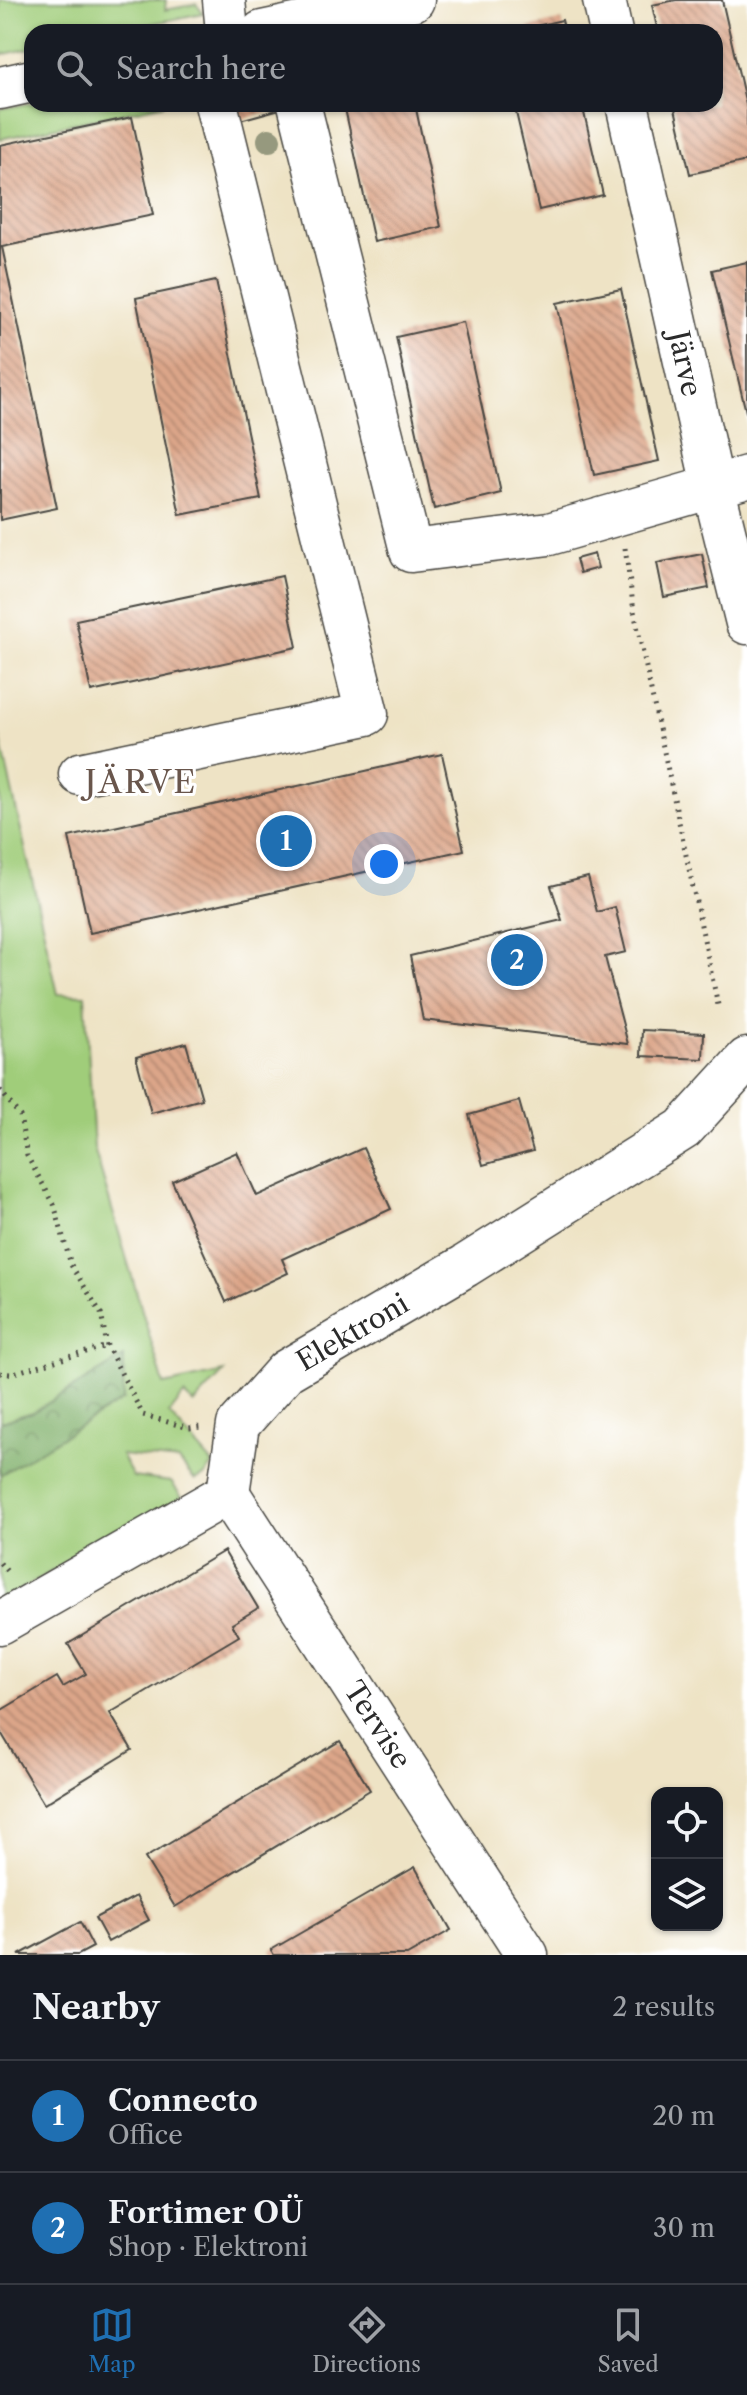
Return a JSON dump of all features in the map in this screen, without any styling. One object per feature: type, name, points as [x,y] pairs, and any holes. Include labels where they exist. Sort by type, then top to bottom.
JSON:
[{"type":"street","points":[[224,0],[226,24]]},
{"type":"street","points":[[604,0],[609,24]]},
{"type":"street","points":[[303,24],[392,2]]},
{"type":"street","points":[[0,88],[24,83]]},
{"type":"street","points":[[80,774],[367,714],[218,112]]},
{"type":"street","points":[[301,112],[411,551],[549,534],[730,482]]},
{"type":"street","name":"Järve","points":[[629,112],[730,482],[747,623]]},
{"type":"street","name":"Elektroni","points":[[238,1425],[286,1371],[465,1266],[683,1129],[747,1059]]},
{"type":"street","points":[[0,1623],[228,1493],[238,1425]]},
{"type":"street","name":"Tervise","points":[[228,1493],[527,1955]]},
{"type":"path","points":[[618,514],[634,611],[718,1005]]},
{"type":"path","points":[[0,1090],[20,1116],[27,1156],[54,1204],[71,1265],[101,1313],[107,1346],[143,1415],[189,1428],[238,1425]]},
{"type":"path","points":[[0,1373],[10,1374],[107,1346]]},
{"type":"green space","points":[[0,0],[166,0],[165,10],[196,4],[203,13],[150,24],[24,24],[24,50],[0,55]]},
{"type":"green space","points":[[24,104],[24,112],[127,112],[0,139],[0,109]]},
{"type":"green space","points":[[0,737],[58,994],[85,995],[94,1148],[164,1385],[224,1372],[194,1404],[184,1395],[169,1414],[213,1464],[205,1476],[195,1480],[179,1461],[121,1455],[133,1477],[171,1482],[182,1497],[0,1601]]},
{"type":"green space","points":[[124,1357],[123,1400],[0,1475],[0,1422],[33,1412]]},
{"type":"building","points":[[676,0],[722,0],[747,109],[747,161],[690,174],[676,112],[723,112],[723,24],[656,24],[652,5]]},
{"type":"building","points":[[238,112],[269,112],[240,120]]},
{"type":"building","points":[[346,112],[417,112],[441,227],[374,242]]},
{"type":"building","points":[[516,112],[584,112],[603,195],[539,210]]},
{"type":"building","points":[[132,117],[153,215],[2,247],[57,508],[0,520],[0,145]]},
{"type":"building","points":[[747,262],[747,412],[746,412],[712,270]]},
{"type":"building","points":[[216,281],[261,499],[180,515],[136,298]]},
{"type":"building","points":[[621,289],[659,461],[594,475],[557,303]]},
{"type":"building","points":[[463,322],[501,493],[434,509],[396,337]]},
{"type":"building","points":[[594,554],[598,568],[580,573],[576,559]]},
{"type":"building","points":[[702,554],[709,588],[664,597],[657,563]]},
{"type":"building","points":[[282,576],[297,647],[91,692],[76,620]]},
{"type":"building","points":[[442,754],[464,850],[90,933],[69,837]]},
{"type":"building","points":[[588,877],[597,912],[615,907],[626,952],[605,957],[628,1044],[423,1020],[410,956],[562,920],[551,886]]},
{"type":"building","points":[[642,1030],[704,1033],[703,1059],[641,1056]]},
{"type":"building","points":[[186,1043],[202,1099],[151,1113],[136,1057]]},
{"type":"building","points":[[519,1101],[533,1151],[483,1165],[469,1115]]},
{"type":"building","points":[[363,1148],[391,1209],[282,1259],[288,1273],[226,1302],[172,1181],[237,1152],[257,1196]]},
{"type":"building","points":[[224,1551],[258,1608],[232,1624],[239,1636],[110,1713],[132,1750],[44,1804],[0,1731],[0,1711],[57,1677],[63,1687],[86,1674],[68,1644]]},
{"type":"building","points":[[340,1741],[370,1790],[175,1907],[145,1858]]},
{"type":"building","points":[[415,1867],[451,1930],[407,1955],[274,1955],[271,1950]]},
{"type":"building","points":[[136,1896],[149,1920],[108,1942],[95,1918]]},
{"type":"building","points":[[80,1922],[93,1947],[78,1955],[19,1955]]},
{"type":"place","name":"Connecto","points":[[286,841]]},
{"type":"place","name":"Fortimer OÜ","points":[[517,960]]},
{"type":"district","name":"JÄRVE","points":[[141,782]]}]
